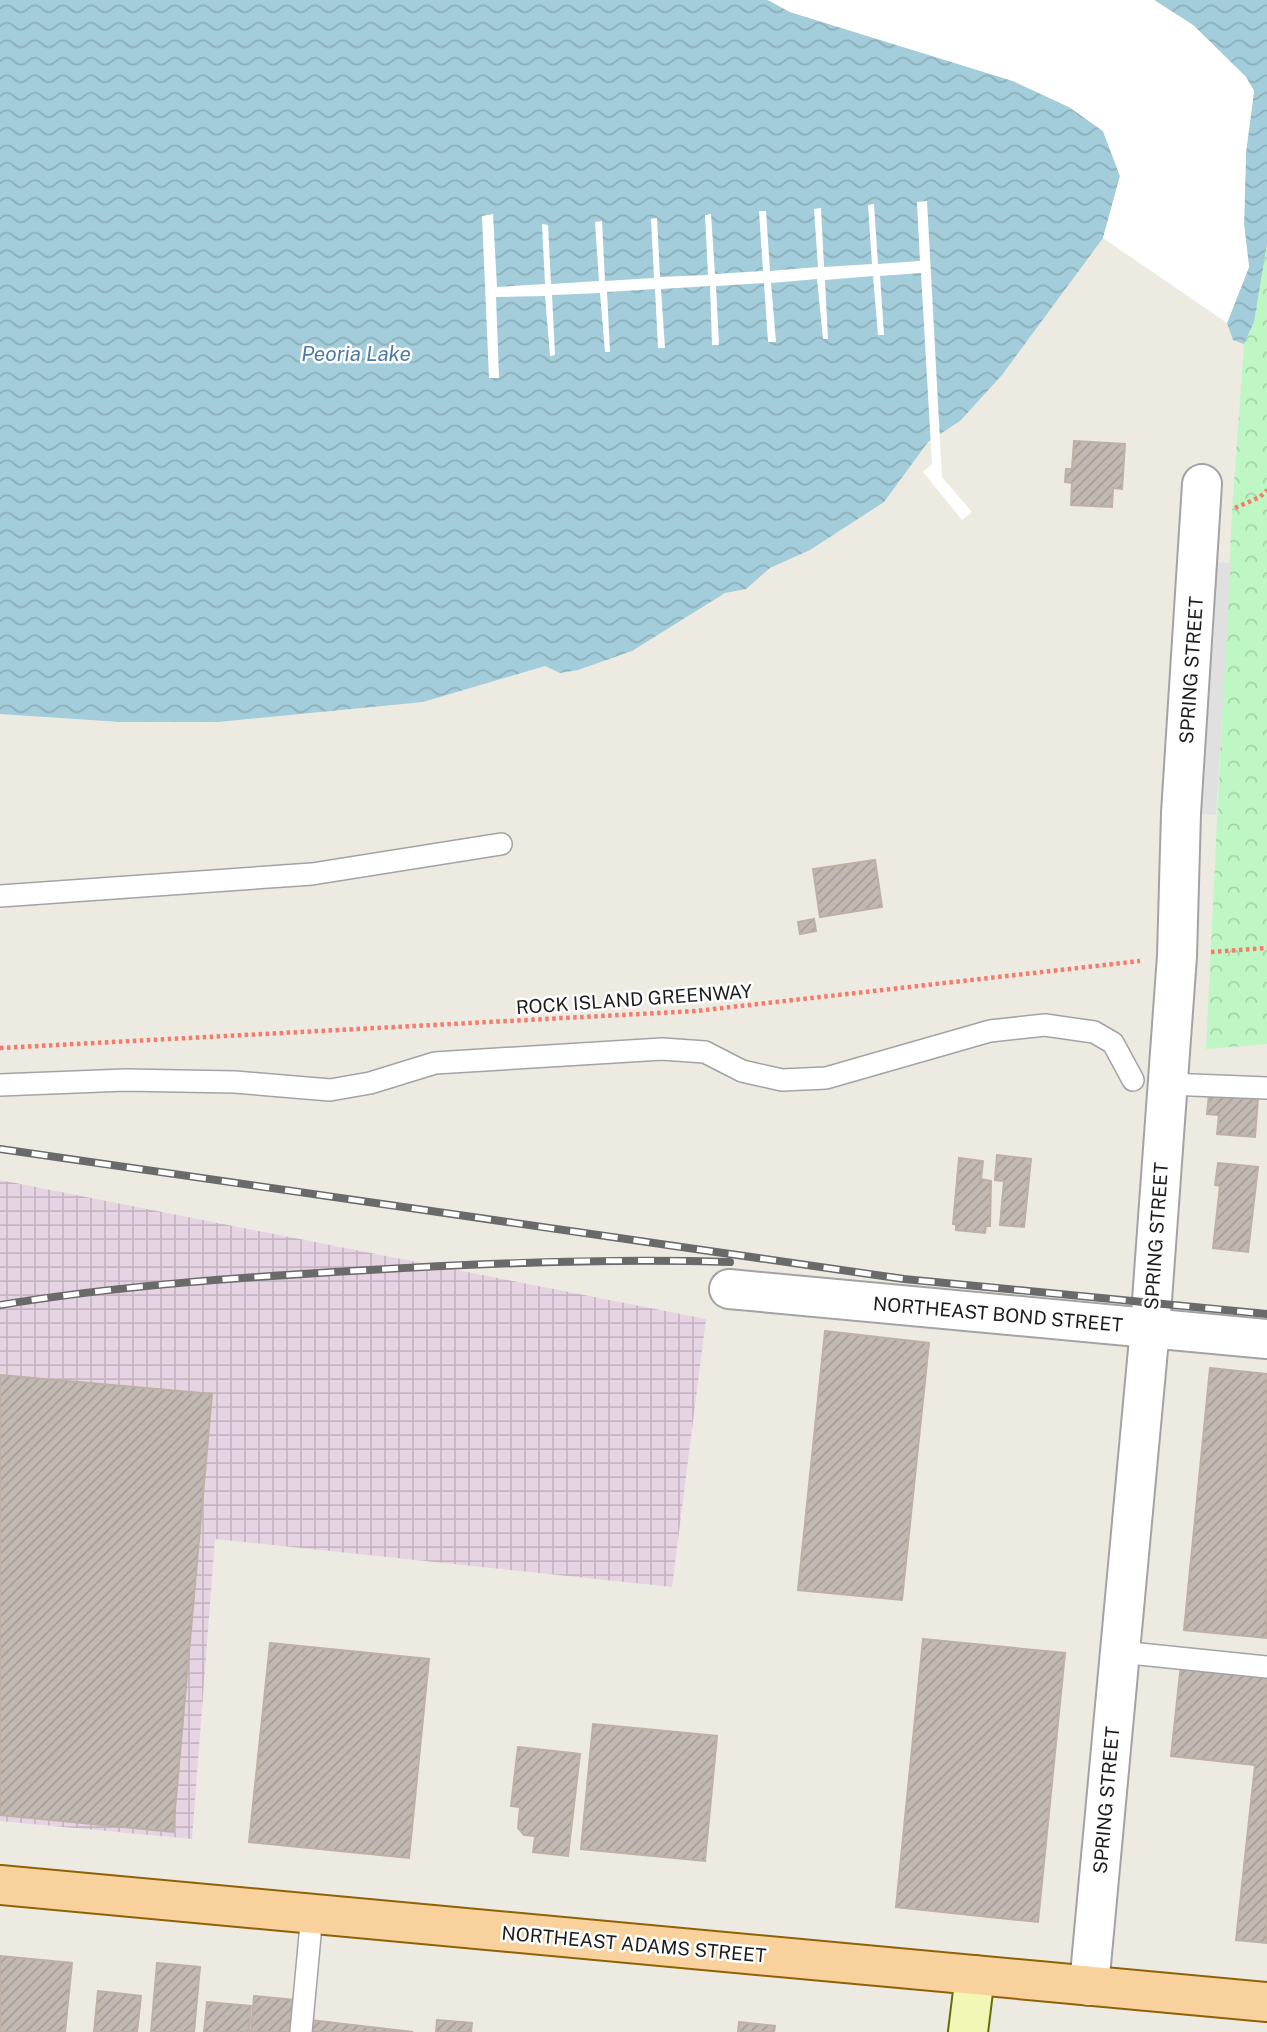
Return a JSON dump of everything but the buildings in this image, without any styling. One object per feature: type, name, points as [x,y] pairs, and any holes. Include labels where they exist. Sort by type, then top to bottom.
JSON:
[{"type":"main road","name":"NORTHEAST ADAMS STREET","points":[[0,1885],[1267,2002]]},
{"type":"street","name":"SPRING STREET","points":[[1089,1986],[1150,1328],[1151,1082],[1177,957],[1181,813],[1202,484]]},
{"type":"street","name":"NORTHEAST BOND STREET","points":[[729,1289],[1267,1339]]},
{"type":"street","points":[[968,2032],[975,1975]]},
{"type":"lane","points":[[0,896],[312,874],[501,844]]},
{"type":"lane","points":[[0,1085],[139,1080],[235,1082],[330,1090],[370,1083],[435,1063],[662,1049],[705,1052],[742,1071],[782,1080],[826,1077],[990,1031],[1045,1025],[1094,1032],[1113,1043],[1151,1082],[1267,1088]]},
{"type":"lane","points":[[1120,1652],[1267,1667]]},
{"type":"lane","points":[[300,2032],[312,1914]]},
{"type":"path","name":"ROCK ISLAND GREENWAY","points":[[0,1048],[696,1012],[1267,948]]},
{"type":"shaded area","points":[[1199,561],[1231,563],[1216,815],[1181,813]]},
{"type":"shaded area","points":[[0,1180],[706,1319],[672,1587],[215,1539],[192,1839],[0,1821]]},
{"type":"green space","points":[[1267,244],[1267,1044],[1206,1049],[1232,510],[1244,344],[1254,322]]},
{"type":"water","name":"Peoria Lake","points":[[0,0],[768,0],[790,12],[1013,81],[1069,107],[1103,131],[1120,176],[1103,238],[1002,375],[960,421],[928,442],[884,502],[810,550],[770,568],[746,589],[725,593],[632,651],[578,670],[560,673],[545,666],[423,702],[217,722],[121,722],[0,714]]},
{"type":"water","points":[[1154,0],[1267,0],[1267,244],[1254,322],[1244,344],[1233,340],[1227,323],[1249,267],[1244,224],[1246,152],[1254,91],[1246,77],[1193,25]]},
{"type":"pier","points":[[768,0],[1154,0],[1193,25],[1246,77],[1254,91],[1246,152],[1244,224],[1249,267],[1227,323],[1103,238],[1120,176],[1103,131],[1069,107],[1013,81],[790,12]]},
{"type":"pier","points":[[927,201],[942,477],[972,512],[962,520],[923,472],[932,464],[921,273],[880,276],[884,335],[878,335],[873,276],[825,280],[828,339],[823,339],[817,279],[771,283],[776,342],[768,342],[764,283],[716,286],[719,345],[712,345],[710,286],[661,289],[665,348],[658,348],[655,289],[607,292],[610,352],[605,352],[600,293],[552,295],[555,355],[550,356],[545,296],[496,297],[499,378],[489,378],[482,216],[493,214],[497,287],[545,284],[542,224],[548,225],[551,284],[599,281],[595,222],[602,221],[605,281],[654,278],[651,219],[657,218],[660,277],[708,275],[705,215],[711,214],[715,274],[763,271],[759,211],[766,211],[770,271],[818,267],[814,209],[821,208],[824,267],[872,264],[868,205],[874,204],[878,264],[920,261],[917,202]]},
{"type":"railway","points":[[0,1149],[904,1279],[1267,1314]]},
{"type":"railway","points":[[0,1305],[138,1287],[323,1273],[550,1262],[730,1262]]}]
